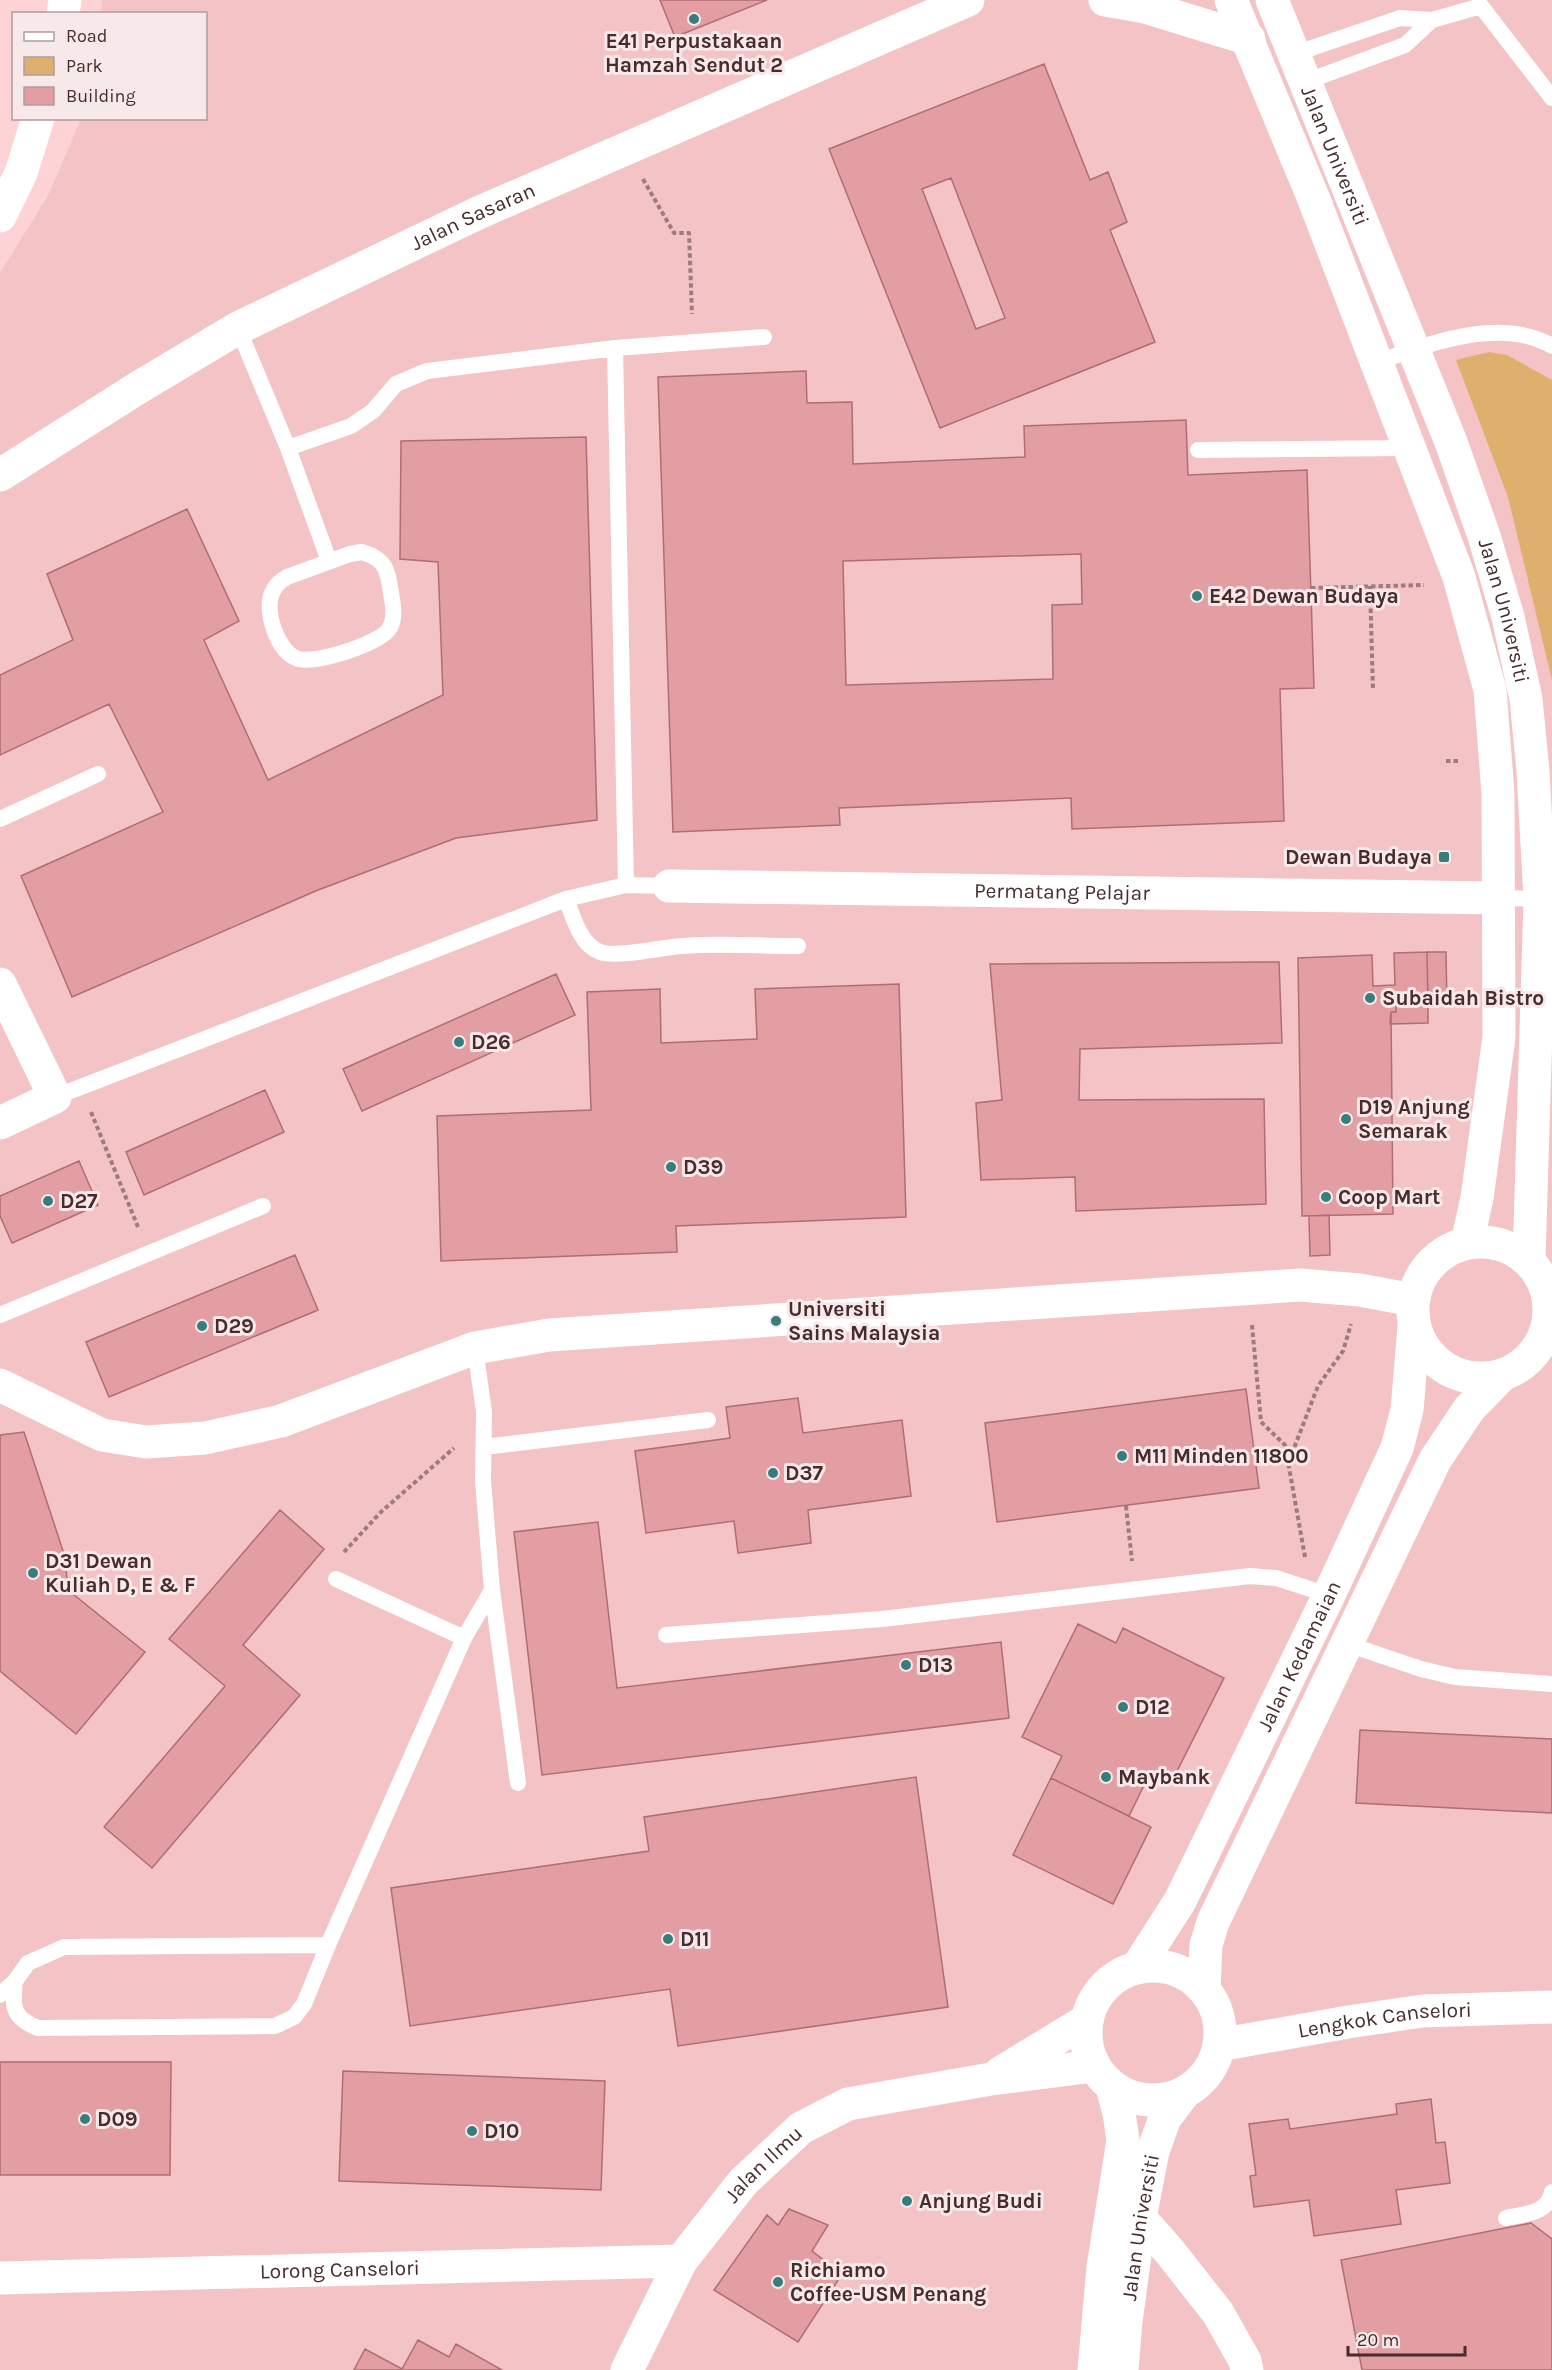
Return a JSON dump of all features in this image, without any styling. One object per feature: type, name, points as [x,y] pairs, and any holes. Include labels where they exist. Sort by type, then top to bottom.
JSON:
[{"type":"street","name":"Jalan Sasaran","points":[[0,475],[238,328],[478,213],[968,0]]},
{"type":"street","points":[[1104,0],[1145,7],[1249,39]]},
{"type":"street","name":"Jalan Universiti","points":[[1231,0],[1313,197],[1459,577],[1490,690],[1498,793],[1499,1037],[1478,1198],[1467,1243]]},
{"type":"street","name":"Jalan Universiti","points":[[1272,0],[1455,453],[1484,536],[1508,617],[1526,699],[1546,899],[1529,1260]]},
{"type":"street","points":[[0,216],[21,173],[37,120]]},
{"type":"street","name":"Permatang Pelajar","points":[[669,886],[1498,898]]},
{"type":"street","points":[[0,984],[55,1097],[0,1123]]},
{"type":"street","points":[[1489,1241],[1510,1248],[1529,1260],[1546,1288],[1550,1304],[1548,1337],[1519,1368],[1501,1376],[1479,1379],[1456,1375],[1438,1364],[1422,1347],[1413,1314],[1422,1276],[1433,1261],[1449,1250],[1467,1243],[1489,1241]]},
{"type":"street","points":[[0,1385],[102,1435],[146,1442],[205,1438],[281,1421],[475,1348],[549,1335],[1300,1285],[1360,1290],[1413,1314]]},
{"type":"street","name":"Jalan Kedamaian","points":[[1137,1968],[1180,1901],[1329,1595],[1397,1448],[1407,1410],[1413,1314]]},
{"type":"street","name":"Jalan Kedamaian","points":[[1204,1989],[1206,1945],[1213,1922],[1435,1460],[1469,1409],[1501,1376]]},
{"type":"street","points":[[1162,1967],[1184,1974],[1204,1989],[1215,2006],[1220,2025],[1219,2045],[1213,2064],[1201,2080],[1184,2093],[1161,2100],[1135,2098],[1103,2076],[1086,2043],[1087,2020],[1094,2002],[1105,1987],[1120,1975],[1137,1968],[1162,1967]]},
{"type":"street","name":"Lengkok Canselori","points":[[1219,2045],[1422,2011],[1552,2007]]},
{"type":"street","name":"Jalan Ilmu","points":[[991,2079],[1087,2020]]},
{"type":"street","name":"Jalan Universiti","points":[[1094,2370],[1103,2267],[1123,2140],[1119,2113],[1103,2076]]},
{"type":"street","name":"Jalan Ilmu","points":[[627,2370],[681,2261],[743,2182],[801,2128],[848,2104],[991,2079],[1103,2076]]},
{"type":"street","name":"Jalan Universiti","points":[[1122,2370],[1140,2218],[1153,2151],[1165,2118],[1184,2093]]},
{"type":"street","points":[[1140,2218],[1218,2313],[1245,2361],[1247,2370]]},
{"type":"street","name":"Lorong Canselori","points":[[0,2278],[681,2261]]},
{"type":"lane","points":[[1299,68],[1400,18],[1432,20],[1481,6],[1552,98]]},
{"type":"lane","points":[[1299,68],[1405,45],[1432,20]]},
{"type":"lane","points":[[238,328],[288,448],[329,561]]},
{"type":"lane","points":[[1376,363],[1437,341],[1500,333],[1523,335],[1552,346]]},
{"type":"lane","points":[[288,448],[351,426],[373,411],[396,384],[427,371],[615,348],[764,337]]},
{"type":"lane","points":[[615,348],[626,885]]},
{"type":"lane","points":[[1198,450],[1409,448]]},
{"type":"lane","points":[[362,552],[375,555],[383,564],[388,576],[394,619],[383,636],[374,641],[305,662],[286,651],[280,642],[269,603],[278,583],[329,561],[362,552]]},
{"type":"lane","points":[[0,819],[98,774]]},
{"type":"lane","name":"Permatang Pelajar","points":[[55,1097],[566,899],[626,885],[669,886]]},
{"type":"lane","points":[[1498,898],[1546,899]]},
{"type":"lane","points":[[566,899],[580,932],[589,944],[600,952],[619,953],[707,945],[798,946]]},
{"type":"lane","points":[[0,1315],[263,1206]]},
{"type":"lane","points":[[475,1348],[484,1422],[483,1481],[492,1590],[518,1783]]},
{"type":"lane","points":[[484,1447],[708,1419]]},
{"type":"lane","points":[[666,1635],[882,1619],[1250,1576],[1276,1578],[1329,1595]]},
{"type":"lane","points":[[336,1579],[464,1638]]},
{"type":"lane","points":[[15,1981],[12,2000],[16,2014],[25,2023],[38,2028],[275,2026],[294,2017],[303,2004],[464,1638],[492,1590]]},
{"type":"lane","points":[[1347,1644],[1421,1669],[1455,1677],[1552,1684]]},
{"type":"lane","points":[[0,1995],[15,1981],[28,1963],[64,1947],[328,1945]]},
{"type":"lane","points":[[1506,2218],[1536,2212],[1545,2205],[1552,2192]]},
{"type":"path","points":[[641,176],[674,233],[689,233],[693,342]]},
{"type":"path","points":[[1311,588],[1422,585]]},
{"type":"path","points":[[1370,586],[1373,691]]},
{"type":"path","points":[[1446,761],[1464,761]]},
{"type":"path","points":[[96,1124],[138,1226]]},
{"type":"path","points":[[1249,1288],[1261,1422],[1285,1445],[1303,1547]]},
{"type":"path","points":[[1288,1462],[1318,1386],[1343,1351],[1360,1290]]},
{"type":"path","points":[[362,1531],[484,1422]]},
{"type":"path","points":[[1126,1506],[1133,1563]]},
{"type":"shaded area","name":"Universiti Sains Malaysia","points":[[102,0],[1552,0],[1552,2370],[0,2370],[0,273],[49,194],[81,120],[207,120],[207,12],[101,12]]},
{"type":"green space","points":[[1489,352],[1507,355],[1552,380],[1552,680],[1508,497],[1456,360]]},
{"type":"building","name":"E41 Perpustakaan Hamzah Sendut 2","points":[[660,0],[767,0],[675,37]]},
{"type":"building","points":[[1044,64],[1090,180],[1108,172],[1127,222],[1110,230],[1155,342],[940,428],[829,149]],"holes":[[[951,178],[1005,318],[976,329],[922,189]]]},
{"type":"building","name":"E42 Dewan Budaya","points":[[806,371],[807,403],[852,402],[853,464],[1025,457],[1024,426],[1186,420],[1188,475],[1307,470],[1314,688],[1280,689],[1284,821],[1072,829],[1071,798],[839,808],[840,825],[673,832],[658,377]],"holes":[[[1081,554],[1082,604],[1052,605],[1053,679],[846,685],[843,561]]]},
{"type":"building","points":[[586,437],[597,820],[456,838],[318,890],[72,997],[21,876],[163,812],[109,704],[0,755],[0,675],[73,640],[47,574],[187,509],[239,621],[204,640],[268,780],[443,695],[438,562],[400,559],[401,441]]},
{"type":"building","name":"D19 Anjung Semarak","points":[[1427,952],[1428,1000],[1396,1000],[1396,1012],[1391,1012],[1393,1214],[1302,1216],[1298,958],[1372,955],[1373,986],[1395,985],[1394,953]]},
{"type":"building","points":[[1427,952],[1446,952],[1447,1005],[1428,1005]]},
{"type":"building","points":[[1279,962],[1282,1043],[1080,1049],[1079,1100],[1264,1099],[1266,1204],[1076,1211],[1075,1177],[981,1180],[976,1103],[1002,1100],[990,964]]},
{"type":"building","name":"D26","points":[[556,974],[575,1015],[362,1111],[343,1069]]},
{"type":"building","name":"D39","points":[[899,984],[906,1217],[676,1226],[677,1252],[441,1261],[437,1116],[591,1110],[587,992],[660,989],[661,1043],[757,1039],[755,989]]},
{"type":"building","points":[[1396,1000],[1428,1000],[1428,1023],[1390,1024],[1391,1012],[1396,1012]]},
{"type":"building","points":[[265,1090],[284,1132],[144,1195],[126,1152]]},
{"type":"building","name":"D27","points":[[79,1161],[98,1205],[12,1243],[0,1216],[0,1196]]},
{"type":"building","points":[[1329,1215],[1330,1255],[1310,1256],[1309,1216]]},
{"type":"building","name":"D29","points":[[295,1255],[318,1310],[109,1397],[86,1342]]},
{"type":"building","name":"M11 Minden 11800","points":[[1246,1389],[1259,1488],[997,1522],[985,1423]]},
{"type":"building","name":"D37","points":[[798,1398],[803,1433],[902,1420],[911,1496],[808,1510],[811,1543],[738,1553],[734,1521],[646,1533],[635,1451],[730,1438],[726,1407]]},
{"type":"building","name":"D31 Dewan Kuliah D, E & F","points":[[24,1432],[65,1557],[68,1590],[145,1652],[76,1734],[0,1671],[0,1435]]},
{"type":"building","points":[[280,1510],[324,1549],[243,1645],[300,1695],[152,1868],[104,1827],[225,1686],[169,1639]]},
{"type":"building","name":"D13","points":[[598,1522],[617,1688],[1001,1642],[1009,1718],[542,1775],[514,1532]]},
{"type":"building","name":"D12","points":[[1078,1624],[1116,1643],[1123,1628],[1224,1678],[1171,1783],[1150,1773],[1129,1816],[1051,1778],[1062,1756],[1022,1737]]},
{"type":"building","points":[[1360,1730],[1552,1739],[1552,1813],[1356,1803]]},
{"type":"building","name":"D11","points":[[916,1777],[948,2007],[678,2046],[670,1989],[410,2026],[391,1888],[649,1851],[644,1817]]},
{"type":"building","points":[[1051,1778],[1151,1827],[1113,1904],[1013,1855]]},
{"type":"building","name":"D09","points":[[0,2062],[171,2062],[170,2175],[0,2175]]},
{"type":"building","name":"D10","points":[[343,2071],[605,2081],[601,2190],[339,2181]]},
{"type":"building","points":[[1431,2099],[1436,2143],[1445,2142],[1450,2183],[1396,2190],[1401,2224],[1314,2236],[1309,2200],[1254,2207],[1250,2176],[1256,2175],[1249,2124],[1288,2119],[1290,2129],[1397,2114],[1396,2104]]},
{"type":"building","name":"Richiamo Coffee-USM Penang","points":[[789,2209],[828,2225],[812,2251],[842,2274],[798,2342],[714,2290],[767,2215],[778,2225]]},
{"type":"building","points":[[1531,2223],[1552,2239],[1552,2370],[1362,2370],[1341,2260]]},
{"type":"building","points":[[418,2340],[449,2357],[456,2344],[502,2370],[354,2370],[365,2349],[402,2369]]},
{"type":"place","name":"E41 Perpustakaan Hamzah Sendut 2","points":[[694,19]]},
{"type":"place","name":"E42 Dewan Budaya","points":[[1197,596]]},
{"type":"place","name":"Dewan Budaya","points":[[1444,857]]},
{"type":"place","name":"Subaidah Bistro","points":[[1370,998]]},
{"type":"place","name":"D26","points":[[459,1042]]},
{"type":"place","name":"D19 Anjung Semarak","points":[[1346,1119]]},
{"type":"place","name":"D39","points":[[671,1167]]},
{"type":"place","name":"Coop Mart","points":[[1326,1197]]},
{"type":"place","name":"D27","points":[[48,1201]]},
{"type":"place","name":"Universiti Sains Malaysia","points":[[776,1321]]},
{"type":"place","name":"D29","points":[[202,1326]]},
{"type":"place","name":"M11 Minden 11800","points":[[1122,1456]]},
{"type":"place","name":"D37","points":[[773,1473]]},
{"type":"place","name":"D31 Dewan Kuliah D, E & F","points":[[33,1573]]},
{"type":"place","name":"D13","points":[[906,1665]]},
{"type":"place","name":"D12","points":[[1123,1707]]},
{"type":"place","name":"Maybank","points":[[1106,1777]]},
{"type":"place","name":"D11","points":[[668,1939]]},
{"type":"place","name":"D09","points":[[85,2119]]},
{"type":"place","name":"D10","points":[[472,2131]]},
{"type":"place","name":"Anjung Budi","points":[[907,2201]]},
{"type":"place","name":"Richiamo Coffee-USM Penang","points":[[778,2282]]}]
